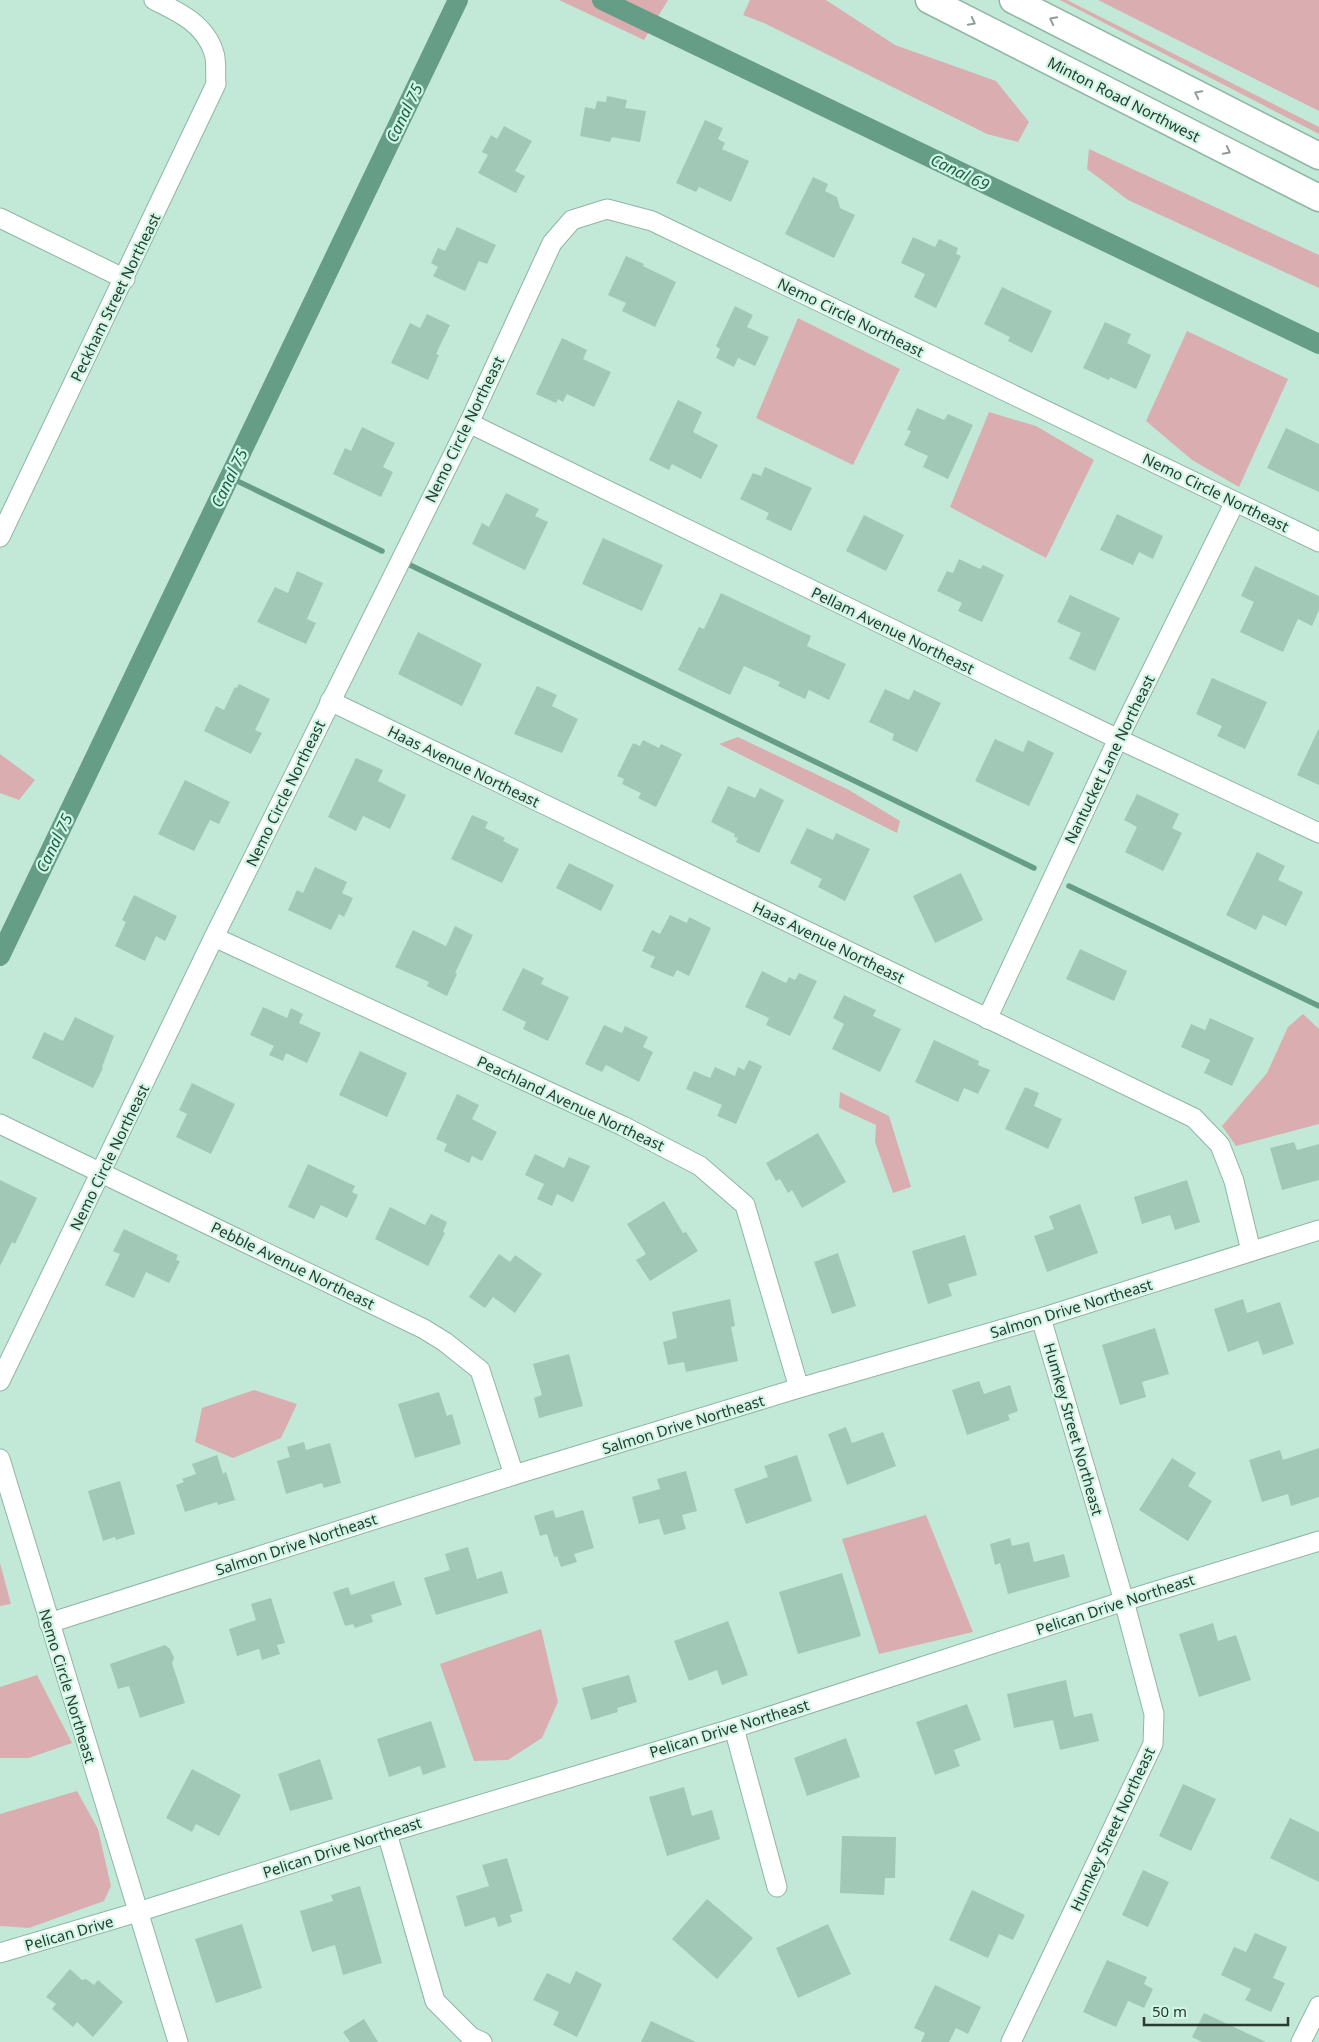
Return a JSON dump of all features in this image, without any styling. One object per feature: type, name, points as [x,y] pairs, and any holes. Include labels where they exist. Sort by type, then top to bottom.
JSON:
[{"type":"main road","name":"Minton Road Northwest","points":[[929,0],[1319,198]]},
{"type":"main road","points":[[1013,0],[1319,156]]},
{"type":"street","name":"Peckham Street Northeast","points":[[0,537],[216,84],[214,54],[200,28],[179,12],[154,0]]},
{"type":"street","name":"Nemo Circle Northeast","points":[[0,1381],[214,937],[469,423],[552,243],[572,220],[607,209],[652,220],[1319,542]]},
{"type":"street","points":[[0,218],[125,278]]},
{"type":"street","name":"Pellam Avenue Northeast","points":[[469,423],[1118,739],[1319,833]]},
{"type":"street","name":"Nantucket Lane Northeast","points":[[987,1019],[1118,739],[1235,502]]},
{"type":"street","name":"Haas Avenue Northeast","points":[[330,702],[1194,1118],[1220,1144],[1234,1181],[1252,1251]]},
{"type":"street","name":"Peachland Avenue Northeast","points":[[214,937],[624,1126],[700,1166],[744,1205],[800,1388]]},
{"type":"street","name":"Pebble Avenue Northeast","points":[[0,1124],[424,1329],[445,1342],[480,1370],[514,1475]]},
{"type":"street","name":"Salmon Drive Northeast","points":[[48,1623],[514,1475],[800,1388],[1041,1318],[1319,1230]]},
{"type":"street","name":"Humkey Street Northeast","points":[[1011,2042],[1152,1744],[1154,1714],[1124,1600],[1041,1318]]},
{"type":"street","name":"Nemo Circle Northeast","points":[[0,1459],[48,1623],[178,2042]]},
{"type":"street","name":"Pelican Drive Northeast","points":[[138,1912],[387,1833],[734,1728],[1124,1600],[1319,1542]]},
{"type":"street","points":[[734,1728],[776,1887]]},
{"type":"street","points":[[387,1833],[435,2001],[471,2037],[482,2042]]},
{"type":"street","name":"Pelican Drive","points":[[0,1953],[138,1912]]},
{"type":"street","points":[[1301,2042],[1319,2006]]},
{"type":"shaded area","points":[[559,0],[668,0],[644,40]]},
{"type":"shaded area","points":[[750,0],[826,0],[895,45],[996,81],[1029,122],[1018,142],[987,134],[764,23],[743,15]]},
{"type":"shaded area","points":[[1060,0],[1067,0],[1319,127],[1319,134]]},
{"type":"shaded area","points":[[1098,0],[1319,0],[1319,111]]},
{"type":"shaded area","points":[[1089,149],[1319,255],[1319,288],[1128,200],[1087,169]]},
{"type":"shaded area","points":[[798,318],[900,369],[853,465],[756,418]]},
{"type":"shaded area","points":[[1187,331],[1288,379],[1239,487],[1192,460],[1146,421]]},
{"type":"shaded area","points":[[989,412],[1036,426],[1094,460],[1046,558],[950,507]]},
{"type":"shaded area","points":[[738,737],[849,790],[900,821],[897,833],[719,744]]},
{"type":"shaded area","points":[[0,754],[35,780],[19,800],[0,793]]},
{"type":"shaded area","points":[[1303,1014],[1319,1029],[1319,1124],[1236,1146],[1222,1126],[1267,1073],[1288,1027]]},
{"type":"shaded area","points":[[840,1092],[889,1116],[911,1187],[893,1193],[875,1142],[876,1125],[839,1108]]},
{"type":"shaded area","points":[[254,1390],[297,1404],[281,1438],[233,1458],[195,1442],[202,1408]]},
{"type":"shaded area","points":[[926,1515],[973,1632],[879,1654],[842,1539]]},
{"type":"shaded area","points":[[0,1563],[11,1604],[0,1606]]},
{"type":"shaded area","points":[[541,1629],[558,1702],[542,1738],[508,1760],[474,1761],[440,1664]]},
{"type":"shaded area","points":[[37,1675],[72,1743],[29,1758],[0,1758],[0,1687]]},
{"type":"shaded area","points":[[77,1791],[98,1829],[111,1886],[104,1901],[29,1928],[0,1926],[0,1814]]},
{"type":"building","points":[[607,96],[627,100],[625,108],[646,111],[640,142],[612,137],[610,142],[580,136],[585,107],[595,109],[597,101],[606,102]]},
{"type":"building","points":[[705,120],[723,128],[718,139],[725,143],[722,149],[749,161],[731,202],[699,187],[696,192],[676,183]]},
{"type":"building","points":[[504,126],[532,141],[515,171],[525,176],[516,193],[478,173],[488,155],[482,152],[491,135],[497,139]]},
{"type":"building","points":[[813,177],[828,184],[825,191],[837,197],[840,208],[855,215],[834,258],[785,234]]},
{"type":"building","points":[[457,227],[496,245],[487,264],[479,261],[465,291],[433,276],[438,267],[431,263],[438,248],[445,251]]},
{"type":"building","points":[[913,237],[935,247],[939,239],[958,248],[956,254],[961,256],[936,308],[914,297],[925,274],[901,263]]},
{"type":"building","points":[[626,256],[676,282],[655,327],[622,311],[626,303],[608,295]]},
{"type":"building","points":[[1002,287],[1052,311],[1032,353],[1008,341],[1010,337],[984,324]]},
{"type":"building","points":[[735,306],[753,315],[747,327],[769,337],[755,366],[738,358],[734,367],[716,358],[720,349],[716,346]]},
{"type":"building","points":[[427,314],[450,325],[436,354],[439,355],[428,380],[391,363],[410,323],[420,328]]},
{"type":"building","points":[[1105,322],[1131,334],[1127,343],[1151,355],[1136,389],[1110,377],[1109,380],[1083,368]]},
{"type":"building","points":[[562,338],[587,350],[583,359],[611,372],[594,407],[567,394],[563,402],[558,399],[556,403],[536,394]]},
{"type":"building","points":[[678,400],[702,412],[693,432],[718,445],[701,479],[672,464],[669,470],[649,460]]},
{"type":"building","points":[[917,408],[944,420],[948,414],[973,425],[948,479],[923,467],[928,456],[904,445],[911,431],[907,430]]},
{"type":"building","points":[[362,427],[395,443],[383,467],[393,472],[381,497],[333,474],[345,448],[351,451]]},
{"type":"building","points":[[1286,428],[1319,444],[1319,492],[1267,468]]},
{"type":"building","points":[[765,467],[812,488],[791,531],[766,519],[769,513],[740,499],[753,473],[761,476]]},
{"type":"building","points":[[506,493],[539,509],[535,516],[548,522],[525,570],[472,544],[482,523],[489,527]]},
{"type":"building","points":[[1117,514],[1163,536],[1153,559],[1139,552],[1133,565],[1100,550]]},
{"type":"building","points":[[864,515],[904,535],[886,571],[846,551]]},
{"type":"building","points":[[603,538],[663,565],[642,611],[582,584]]},
{"type":"building","points":[[959,559],[980,569],[983,565],[1004,575],[982,622],[958,611],[962,603],[937,591],[947,571],[953,573]]},
{"type":"building","points":[[1255,566],[1319,596],[1319,610],[1312,626],[1298,619],[1283,652],[1240,632],[1254,602],[1241,596]]},
{"type":"building","points":[[297,571],[323,583],[307,619],[316,623],[306,644],[257,622],[275,587],[288,593]]},
{"type":"building","points":[[721,593],[811,636],[807,646],[846,664],[829,700],[809,690],[805,699],[778,686],[780,682],[744,666],[730,695],[678,670],[699,627],[704,629]]},
{"type":"building","points":[[1070,595],[1120,618],[1095,671],[1069,659],[1081,633],[1057,622]]},
{"type":"building","points":[[418,632],[482,664],[462,706],[398,674]]},
{"type":"building","points":[[1212,678],[1267,702],[1245,749],[1217,736],[1222,726],[1196,714]]},
{"type":"building","points":[[239,684],[270,699],[255,730],[262,733],[251,754],[204,731],[216,706],[224,710],[235,687],[237,688]]},
{"type":"building","points":[[537,686],[557,695],[552,706],[578,719],[562,753],[514,734]]},
{"type":"building","points":[[885,689],[909,700],[914,690],[941,703],[917,752],[892,740],[894,734],[869,722]]},
{"type":"building","points":[[1319,728],[1319,785],[1297,775]]},
{"type":"building","points":[[995,739],[1023,752],[1028,740],[1054,753],[1029,806],[975,781]]},
{"type":"building","points":[[643,740],[659,748],[661,744],[682,754],[656,807],[638,798],[641,793],[622,784],[624,779],[617,776],[633,743],[640,746]]},
{"type":"building","points":[[356,758],[383,770],[378,781],[406,795],[390,829],[363,816],[356,831],[328,817]]},
{"type":"building","points":[[185,780],[230,802],[219,824],[210,820],[194,851],[158,834]]},
{"type":"building","points":[[728,786],[755,798],[760,788],[784,800],[759,853],[736,842],[738,838],[734,837],[735,834],[711,822]]},
{"type":"building","points":[[1137,794],[1179,814],[1172,828],[1182,833],[1163,871],[1125,852],[1137,827],[1124,820]]},
{"type":"building","points":[[472,815],[488,822],[485,828],[505,838],[503,841],[519,849],[502,883],[451,859]]},
{"type":"building","points":[[807,828],[833,840],[836,833],[870,849],[845,901],[818,887],[822,879],[790,863]]},
{"type":"building","points":[[1257,852],[1285,866],[1278,880],[1303,892],[1286,926],[1263,915],[1256,930],[1226,915]]},
{"type":"building","points":[[569,863],[614,885],[601,911],[556,888]]},
{"type":"building","points":[[315,867],[347,882],[342,893],[353,898],[344,917],[339,914],[331,930],[288,910],[297,890],[303,893]]},
{"type":"building","points":[[961,873],[983,920],[935,943],[913,896]]},
{"type":"building","points":[[134,895],[177,916],[165,941],[156,936],[145,961],[115,946],[126,922],[122,920]]},
{"type":"building","points":[[670,915],[687,923],[689,917],[711,928],[689,976],[677,970],[673,977],[650,967],[655,957],[642,951],[652,930],[660,934]]},
{"type":"building","points":[[455,926],[473,935],[455,973],[457,974],[447,996],[427,986],[429,982],[395,967],[413,930],[446,946]]},
{"type":"building","points":[[1080,949],[1127,971],[1114,1001],[1066,979]]},
{"type":"building","points":[[523,968],[544,978],[541,984],[569,997],[548,1041],[523,1029],[526,1022],[502,1010]]},
{"type":"building","points":[[762,971],[786,983],[789,977],[795,980],[799,973],[817,981],[790,1036],[766,1025],[769,1018],[745,1007]]},
{"type":"building","points":[[844,995],[876,1010],[873,1016],[901,1029],[880,1072],[832,1049],[844,1024],[833,1018]]},
{"type":"building","points":[[263,1007],[287,1018],[291,1008],[303,1014],[299,1023],[321,1033],[307,1063],[286,1053],[283,1061],[269,1055],[274,1046],[250,1035]]},
{"type":"building","points":[[75,1017],[114,1036],[103,1068],[93,1088],[32,1058],[44,1032],[63,1041]]},
{"type":"building","points":[[1210,1018],[1254,1038],[1232,1086],[1204,1073],[1210,1060],[1181,1047],[1191,1024],[1205,1030]]},
{"type":"building","points":[[604,1025],[622,1033],[625,1026],[648,1037],[643,1047],[653,1052],[639,1082],[606,1065],[602,1072],[585,1064]]},
{"type":"building","points":[[934,1040],[979,1061],[978,1065],[990,1070],[978,1094],[964,1088],[958,1102],[915,1082]]},
{"type":"building","points":[[360,1051],[407,1073],[387,1117],[339,1095]]},
{"type":"building","points":[[749,1060],[762,1066],[736,1124],[717,1116],[722,1105],[686,1089],[694,1071],[710,1078],[715,1067],[735,1076],[738,1067],[744,1070]]},
{"type":"building","points":[[192,1083],[235,1104],[211,1154],[176,1137],[187,1114],[179,1110]]},
{"type":"building","points":[[1025,1087],[1039,1093],[1034,1106],[1062,1119],[1048,1149],[1005,1129]]},
{"type":"building","points":[[457,1094],[479,1105],[472,1119],[497,1132],[482,1161],[472,1156],[469,1163],[444,1151],[447,1144],[436,1139]]},
{"type":"building","points":[[818,1133],[846,1182],[802,1208],[792,1190],[788,1193],[780,1179],[776,1181],[766,1163]]},
{"type":"building","points":[[1294,1142],[1297,1150],[1319,1144],[1319,1180],[1282,1190],[1270,1148]]},
{"type":"building","points":[[535,1154],[564,1168],[569,1157],[590,1166],[573,1202],[557,1194],[552,1206],[537,1199],[544,1184],[525,1175]]},
{"type":"building","points":[[308,1164],[355,1186],[352,1192],[358,1195],[347,1218],[321,1205],[314,1219],[288,1207]]},
{"type":"building","points":[[0,1180],[37,1198],[15,1244],[12,1242],[0,1266]]},
{"type":"building","points":[[1187,1180],[1200,1222],[1175,1230],[1170,1215],[1142,1224],[1134,1197]]},
{"type":"building","points":[[664,1201],[683,1233],[686,1232],[698,1251],[650,1281],[636,1260],[646,1254],[627,1224]]},
{"type":"building","points":[[1080,1204],[1098,1253],[1047,1272],[1034,1236],[1054,1229],[1049,1216]]},
{"type":"building","points":[[390,1207],[425,1225],[431,1214],[447,1222],[443,1232],[445,1233],[428,1266],[375,1239]]},
{"type":"building","points":[[124,1229],[178,1255],[176,1260],[180,1261],[169,1283],[146,1272],[134,1298],[105,1285],[120,1254],[113,1251]]},
{"type":"building","points":[[965,1235],[977,1275],[948,1284],[952,1296],[928,1304],[912,1251]]},
{"type":"building","points":[[838,1253],[856,1306],[832,1314],[814,1262]]},
{"type":"building","points":[[499,1254],[510,1262],[515,1255],[542,1274],[515,1313],[493,1297],[485,1308],[469,1297]]},
{"type":"building","points":[[730,1299],[735,1326],[731,1327],[738,1361],[686,1372],[684,1362],[668,1365],[663,1342],[677,1338],[672,1312]]},
{"type":"building","points":[[1243,1299],[1247,1313],[1280,1302],[1294,1344],[1263,1355],[1258,1341],[1228,1352],[1214,1309]]},
{"type":"building","points":[[1155,1328],[1169,1374],[1142,1382],[1146,1397],[1120,1405],[1102,1345]]},
{"type":"building","points":[[569,1354],[583,1406],[539,1418],[534,1398],[542,1395],[533,1364]]},
{"type":"building","points":[[979,1381],[984,1394],[1010,1385],[1018,1411],[1008,1415],[1010,1420],[967,1435],[952,1390]]},
{"type":"building","points":[[439,1392],[447,1416],[452,1414],[461,1444],[415,1458],[398,1404]]},
{"type":"building","points":[[846,1427],[852,1443],[883,1432],[896,1466],[847,1485],[828,1434]]},
{"type":"building","points":[[304,1442],[306,1450],[330,1443],[341,1483],[324,1488],[322,1483],[286,1494],[277,1461],[290,1457],[287,1447]]},
{"type":"building","points":[[1319,1448],[1319,1497],[1291,1506],[1288,1494],[1262,1502],[1249,1460],[1280,1450],[1283,1460]]},
{"type":"building","points":[[217,1455],[223,1474],[226,1472],[235,1500],[218,1505],[217,1502],[185,1512],[176,1485],[184,1482],[182,1479],[196,1474],[192,1464]]},
{"type":"building","points":[[797,1455],[812,1501],[746,1524],[734,1489],[768,1477],[764,1466]]},
{"type":"building","points":[[1172,1458],[1196,1473],[1188,1486],[1212,1501],[1188,1541],[1139,1510]]},
{"type":"building","points":[[686,1471],[697,1511],[682,1515],[686,1529],[664,1535],[659,1519],[639,1524],[632,1497],[660,1489],[657,1479]]},
{"type":"building","points":[[120,1481],[135,1534],[116,1540],[115,1537],[103,1541],[88,1491]]},
{"type":"building","points":[[553,1510],[556,1518],[583,1510],[594,1548],[574,1554],[577,1562],[561,1567],[557,1556],[554,1557],[547,1534],[540,1536],[534,1516]]},
{"type":"building","points":[[1010,1538],[1012,1546],[1029,1542],[1034,1562],[1064,1554],[1070,1577],[1008,1594],[1000,1563],[995,1565],[990,1544]]},
{"type":"building","points":[[468,1547],[477,1579],[502,1571],[508,1593],[436,1615],[424,1578],[450,1570],[445,1554]]},
{"type":"building","points":[[842,1573],[861,1636],[798,1654],[779,1592]]},
{"type":"building","points":[[394,1581],[402,1605],[371,1615],[373,1622],[355,1628],[353,1624],[345,1626],[333,1592],[348,1587],[351,1595]]},
{"type":"building","points":[[271,1598],[285,1643],[277,1645],[280,1654],[262,1660],[259,1649],[237,1656],[229,1629],[256,1620],[251,1604]]},
{"type":"building","points":[[728,1621],[748,1675],[722,1685],[717,1670],[689,1681],[674,1641]]},
{"type":"building","points":[[1213,1623],[1218,1641],[1236,1635],[1251,1680],[1199,1697],[1179,1634]]},
{"type":"building","points":[[165,1645],[170,1649],[174,1658],[172,1663],[185,1703],[140,1718],[129,1686],[118,1689],[110,1664]]},
{"type":"building","points":[[629,1675],[637,1702],[617,1708],[618,1712],[591,1720],[582,1688]]},
{"type":"building","points":[[1066,1680],[1074,1717],[1092,1713],[1099,1741],[1060,1750],[1053,1720],[1014,1728],[1007,1694]]},
{"type":"building","points":[[967,1704],[981,1740],[954,1750],[960,1766],[935,1775],[916,1722]]},
{"type":"building","points":[[431,1721],[446,1767],[423,1775],[420,1766],[389,1777],[377,1739]]},
{"type":"building","points":[[846,1738],[860,1777],[807,1796],[794,1758]]},
{"type":"building","points":[[320,1759],[333,1799],[290,1811],[278,1774]]},
{"type":"building","points":[[192,1769],[241,1795],[219,1836],[196,1824],[192,1832],[166,1818]]},
{"type":"building","points":[[1183,1784],[1216,1799],[1191,1851],[1159,1836]]},
{"type":"building","points":[[684,1787],[692,1816],[712,1810],[720,1839],[667,1856],[649,1797]]},
{"type":"building","points":[[1290,1818],[1319,1832],[1319,1882],[1270,1858]]},
{"type":"building","points":[[842,1836],[896,1837],[895,1878],[885,1878],[884,1895],[840,1893]]},
{"type":"building","points":[[507,1858],[523,1911],[510,1915],[512,1922],[498,1927],[495,1917],[465,1927],[456,1896],[489,1886],[482,1865]]},
{"type":"building","points":[[1143,1870],[1169,1882],[1148,1927],[1122,1915]]},
{"type":"building","points":[[360,1886],[382,1963],[343,1975],[335,1945],[312,1952],[300,1911],[333,1901],[331,1895]]},
{"type":"building","points":[[972,1890],[1025,1915],[1013,1940],[999,1934],[988,1958],[949,1940]]},
{"type":"building","points":[[707,1899],[753,1938],[717,1979],[672,1939]]},
{"type":"building","points":[[242,1924],[262,1988],[216,2003],[195,1939]]},
{"type":"building","points":[[828,1924],[851,1974],[798,1998],[776,1948]]},
{"type":"building","points":[[1255,1933],[1287,1947],[1273,1978],[1285,1983],[1271,2012],[1245,2000],[1251,1989],[1221,1975],[1234,1947],[1246,1952]]},
{"type":"building","points":[[1107,1960],[1147,1977],[1144,1984],[1153,1989],[1144,2008],[1128,2001],[1116,2027],[1083,2012]]},
{"type":"building","points":[[70,1969],[82,1980],[86,1979],[94,1985],[98,1980],[123,2002],[93,2037],[77,2022],[73,2027],[52,2009],[56,2004],[46,1997]]},
{"type":"building","points":[[576,1971],[602,1984],[577,2037],[553,2025],[559,2012],[533,2000],[547,1973],[570,1984]]},
{"type":"building","points":[[935,1985],[981,2007],[968,2034],[956,2028],[949,2042],[921,2042],[925,2033],[914,2028]]},
{"type":"building","points":[[1204,2013],[1266,2042],[1202,2042],[1192,2037]]},
{"type":"building","points":[[364,2019],[378,2042],[350,2042],[343,2032]]},
{"type":"building","points":[[651,2021],[696,2042],[641,2042]]},
{"type":"waterway","name":"Canal 75","points":[[0,956],[458,0]]},
{"type":"waterway","name":"Canal 69","points":[[602,0],[1319,344]]},
{"type":"waterway","points":[[229,477],[382,551]]},
{"type":"waterway","points":[[410,565],[1034,868]]},
{"type":"waterway","points":[[1069,886],[1319,1006]]}]
